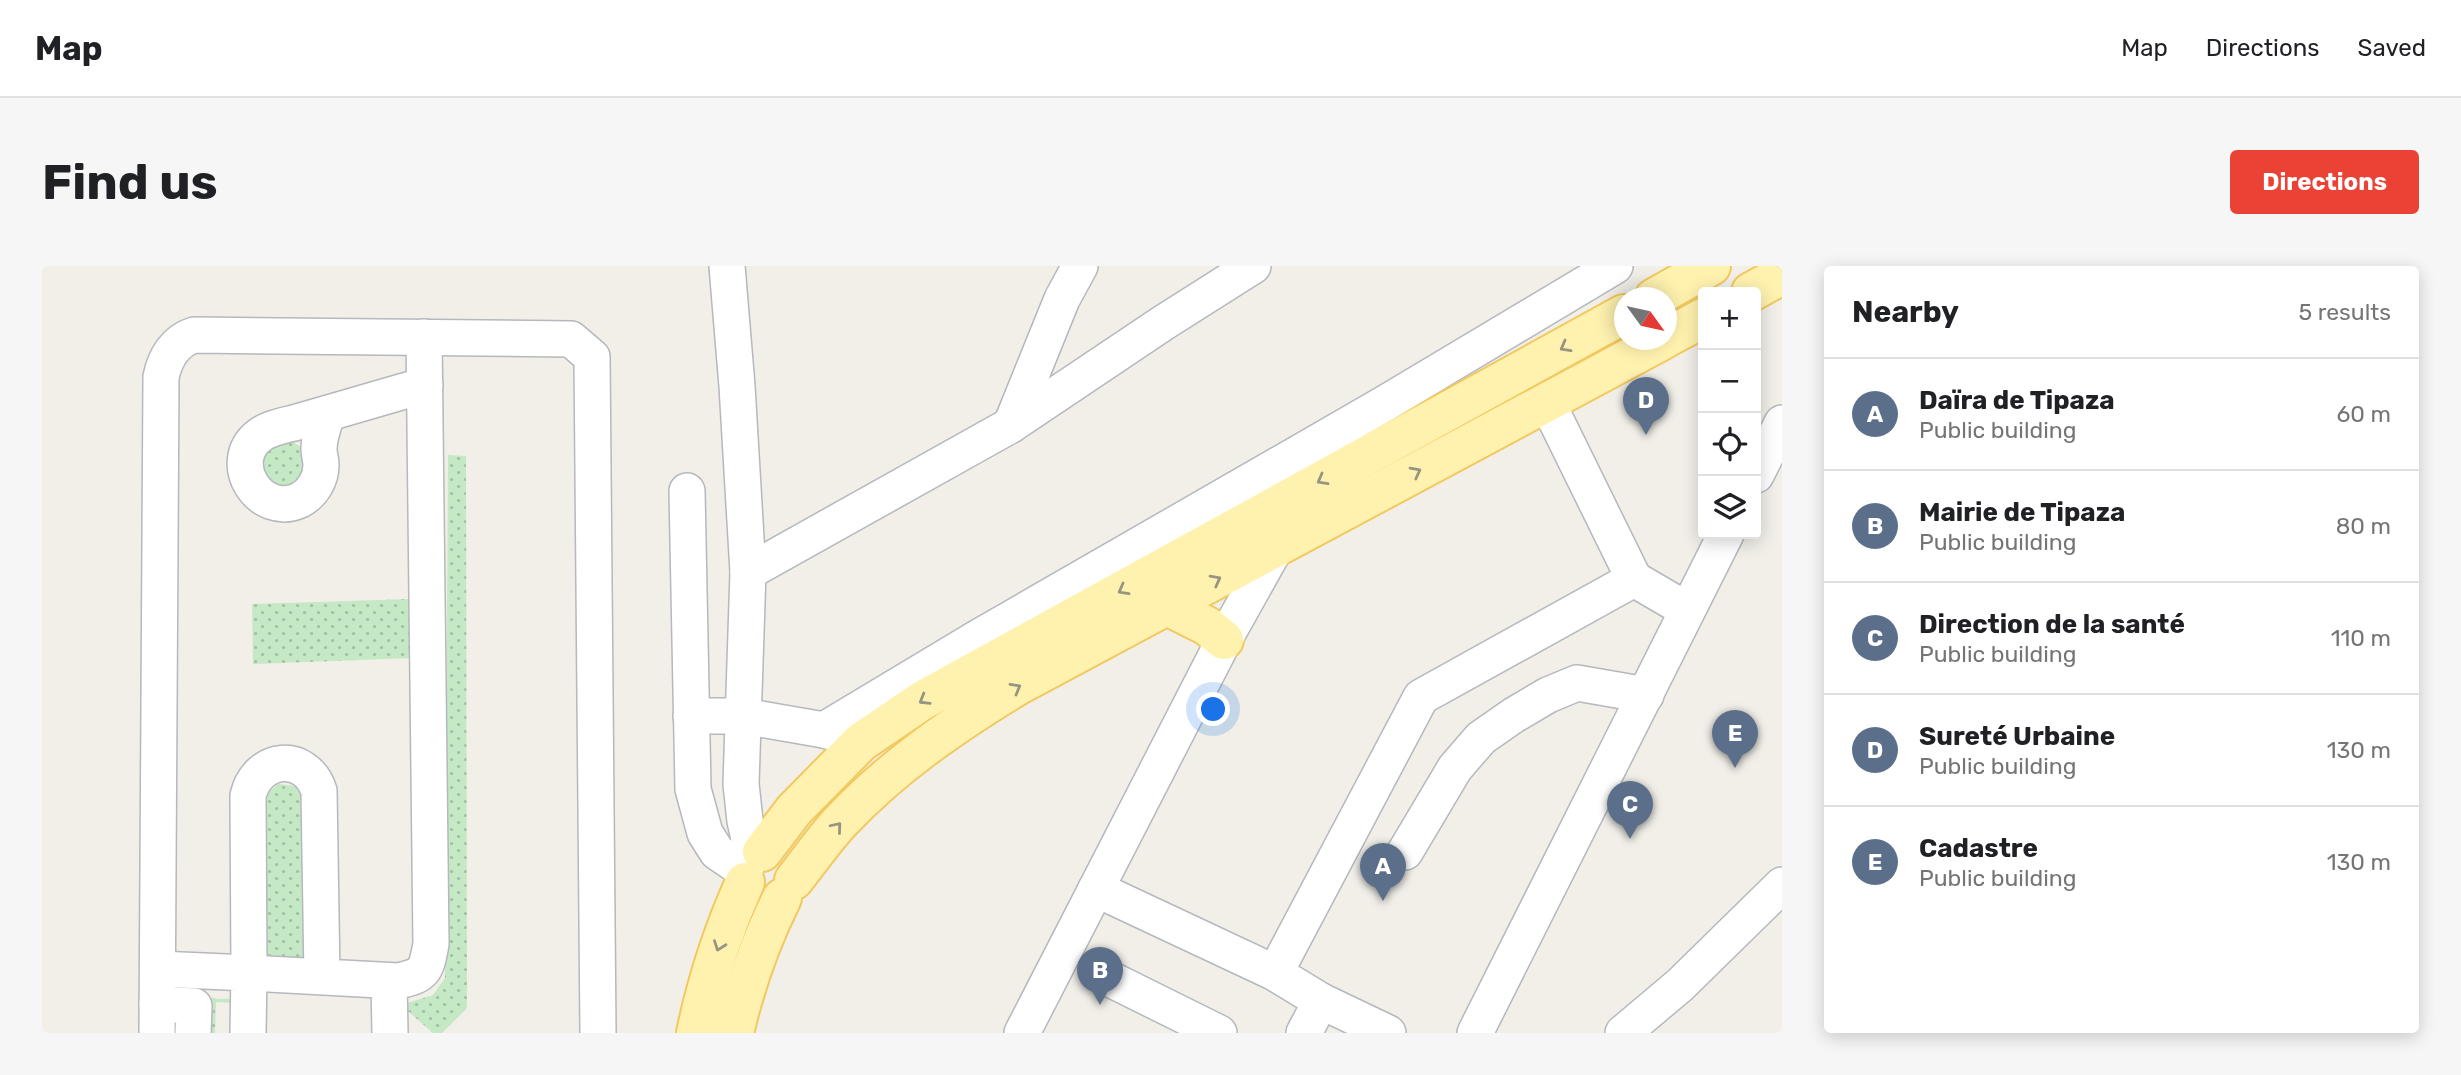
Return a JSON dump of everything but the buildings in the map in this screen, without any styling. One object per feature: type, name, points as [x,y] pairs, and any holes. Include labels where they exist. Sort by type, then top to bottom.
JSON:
[{"type":"main road","points":[[1674,287],[1711,266]]},
{"type":"main road","points":[[1760,287],[1782,275]]},
{"type":"main road","points":[[696,1033],[718,949],[751,866],[794,810],[861,742],[923,700],[1614,320]]},
{"type":"main road","points":[[1677,332],[1698,321]]},
{"type":"main road","points":[[788,889],[840,822],[909,758],[962,719],[1644,350]]},
{"type":"main road","points":[[1167,606],[1207,626],[1224,640]]},
{"type":"main road","points":[[734,1033],[741,1000],[759,947],[788,889],[794,869],[788,859],[779,852],[751,866]]},
{"type":"street","points":[[727,266],[748,572],[742,793],[751,866]]},
{"type":"street","points":[[1011,425],[1062,299],[1080,266]]},
{"type":"street","points":[[748,572],[1011,425],[1252,266]]},
{"type":"street","points":[[824,730],[979,637],[1396,397],[1615,266]]},
{"type":"street","points":[[193,1033],[194,1006],[157,1019],[161,377],[163,368],[178,343],[194,335],[571,339],[592,357],[598,1033]]},
{"type":"street","points":[[158,969],[398,981],[417,977],[427,965],[431,944],[424,337]]},
{"type":"street","points":[[328,413],[425,385]]},
{"type":"street","points":[[1547,402],[1634,579],[1687,610]]},
{"type":"street","points":[[1761,466],[1782,428]]},
{"type":"street","points":[[687,491],[693,789],[697,813],[705,834],[717,852],[751,866]]},
{"type":"street","points":[[1475,1033],[1723,539]]},
{"type":"street","points":[[1021,1033],[1224,640],[1276,547]]},
{"type":"street","points":[[1275,973],[1421,697],[1634,579]]},
{"type":"street","points":[[1405,852],[1455,768],[1481,738],[1514,715],[1548,695],[1577,683],[1646,695]]},
{"type":"street","points":[[691,716],[743,716],[824,730],[861,742]]},
{"type":"street","points":[[224,1033],[225,1007],[248,1020],[248,796],[253,781],[264,770],[285,763],[307,771],[319,791],[322,977]]},
{"type":"street","points":[[1623,1033],[1680,985],[1782,885]]},
{"type":"street","points":[[1096,889],[1275,973],[1321,1001],[1388,1033]]},
{"type":"street","points":[[1098,973],[1219,1033]]},
{"type":"street","points":[[389,981],[390,1033]]},
{"type":"street","points":[[1304,1033],[1321,1001]]},
{"type":"green space","points":[[291,441],[301,447],[308,462],[296,486],[274,487],[259,464],[265,448]]},
{"type":"green space","points":[[448,455],[466,456],[467,1008],[442,1033],[433,1033],[401,1005],[433,995],[445,978]]},
{"type":"green space","points":[[411,599],[412,658],[253,664],[252,604]]},
{"type":"green space","points":[[278,784],[295,786],[304,800],[303,958],[265,958],[266,803],[269,792]]},
{"type":"green space","points":[[189,998],[233,999],[233,1003],[216,1002],[215,1033],[206,1033]]},
{"type":"place","name":"Sureté Urbaine","points":[[1646,435]]},
{"type":"place","name":"Cadastre","points":[[1735,768]]},
{"type":"place","name":"Direction de la santé","points":[[1630,839]]},
{"type":"place","name":"Daïra de Tipaza","points":[[1383,901]]},
{"type":"place","name":"Mairie de Tipaza","points":[[1100,1005]]}]
